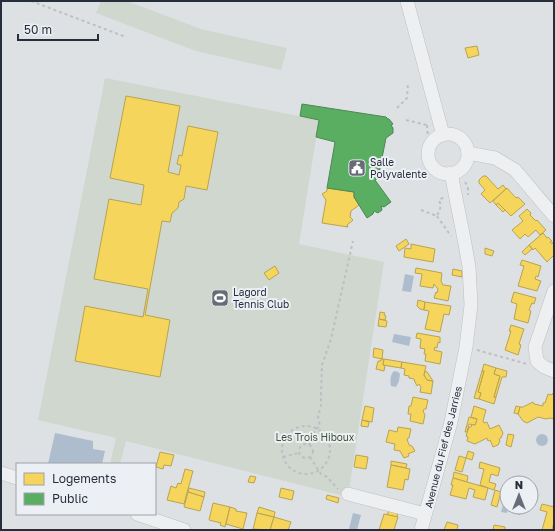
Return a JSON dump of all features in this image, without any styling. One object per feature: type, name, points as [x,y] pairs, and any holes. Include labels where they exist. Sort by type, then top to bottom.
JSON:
[{"type":"street","points":[[408,1],[442,129],[449,134],[460,138],[467,147],[468,153],[465,164],[457,172],[445,173],[439,171],[430,162],[428,153],[430,145],[438,137],[442,129]]},
{"type":"street","points":[[468,153],[495,158],[515,170],[554,216]]},
{"type":"street","name":"Avenue du Fief des Jarries","points":[[421,530],[451,422],[466,347],[471,305],[469,267],[451,173]]},
{"type":"street","points":[[554,291],[535,347],[537,361],[544,367],[554,371]]},
{"type":"street","points":[[1,473],[16,478]]},
{"type":"street","points":[[348,494],[425,514]]},
{"type":"street","points":[[140,515],[167,527],[184,530]]},
{"type":"path","points":[[31,1],[126,37]]},
{"type":"path","points":[[397,108],[407,98],[408,83]]},
{"type":"path","points":[[406,120],[442,129]]},
{"type":"path","points":[[421,210],[437,216],[441,206],[439,200],[455,190]]},
{"type":"path","points":[[309,444],[315,430],[320,426],[318,417],[322,405],[322,365],[331,339],[353,240]]},
{"type":"path","points":[[473,349],[528,364],[537,361]]},
{"type":"path","points":[[307,426],[322,432],[327,438],[330,446],[330,454],[327,462],[319,471],[307,475],[299,474],[292,470],[286,465],[283,457],[283,442],[292,430],[300,427],[307,426]]},
{"type":"path","points":[[303,444],[309,444],[313,448],[313,454],[310,457],[304,458],[299,452],[299,448],[303,444]]},
{"type":"path","points":[[283,457],[299,452]]},
{"type":"path","points":[[310,457],[322,474],[327,477],[339,490],[348,494]]},
{"type":"green space","points":[[101,1],[127,1],[201,29],[287,48],[281,70],[196,51],[96,13]]},
{"type":"green space","name":"Lagord Tennis Club","points":[[105,78],[319,120],[299,244],[384,262],[348,497],[126,441],[120,463],[110,463],[116,438],[38,420]]},
{"type":"water","points":[[405,274],[414,276],[411,292],[402,291]]},
{"type":"water","points":[[394,334],[411,337],[409,346],[392,342]]},
{"type":"water","points":[[394,371],[400,374],[396,387],[391,386],[390,380]]},
{"type":"water","points":[[55,433],[93,441],[93,449],[105,451],[102,463],[48,463]]},
{"type":"water","points":[[540,434],[544,434],[548,440],[544,446],[540,446],[536,442],[536,438]]},
{"type":"water","points":[[353,513],[361,515],[357,530],[349,529]]},
{"type":"building: Logements","points":[[477,46],[479,55],[468,58],[465,48]]},
{"type":"building: Logements","points":[[126,96],[180,106],[168,172],[179,175],[181,165],[177,164],[179,155],[182,156],[188,126],[218,132],[207,190],[186,186],[184,199],[179,202],[178,208],[172,213],[170,222],[162,221],[145,315],[170,320],[160,377],[75,361],[85,306],[143,317],[148,289],[94,279],[109,199],[141,205],[144,185],[110,178]]},
{"type":"building: Logements","points":[[483,176],[486,176],[498,189],[503,185],[506,189],[490,203],[481,194],[485,190],[479,183],[479,180]]},
{"type":"building: Logements","points":[[327,188],[354,192],[354,197],[359,205],[351,211],[350,217],[353,220],[347,225],[348,227],[322,223],[326,200],[322,194],[327,191]]},
{"type":"building: Logements","points":[[507,188],[516,198],[518,197],[525,204],[511,216],[498,203],[496,205],[493,201]]},
{"type":"building: Logements","points":[[498,203],[505,210],[503,212],[496,205]]},
{"type":"building: Logements","points":[[527,209],[531,213],[530,215],[546,230],[540,235],[536,230],[528,237],[525,234],[520,239],[512,230],[523,221],[519,216]]},
{"type":"building: Logements","points":[[543,233],[552,241],[550,242],[552,244],[553,242],[554,244],[554,255],[547,262],[535,248],[533,250],[529,245]]},
{"type":"building: Logements","points":[[406,239],[409,244],[399,251],[396,246]]},
{"type":"building: Logements","points":[[411,244],[435,249],[433,262],[404,257],[405,248],[411,249]]},
{"type":"building: Logements","points":[[529,245],[532,249],[525,255],[522,252]]},
{"type":"building: Logements","points":[[485,248],[494,251],[492,256],[485,254]]},
{"type":"building: Logements","points":[[522,260],[541,266],[538,277],[536,276],[535,279],[541,281],[537,291],[518,286],[524,266],[520,265]]},
{"type":"building: Logements","points":[[275,266],[279,273],[269,280],[264,273]]},
{"type":"building: Logements","points":[[416,268],[442,273],[441,281],[443,285],[451,286],[448,301],[434,298],[438,289],[434,284],[433,288],[420,286],[422,274],[415,273]]},
{"type":"building: Logements","points":[[453,269],[462,271],[462,277],[452,275]]},
{"type":"building: Logements","points":[[514,292],[536,298],[534,304],[532,303],[529,310],[531,311],[528,323],[514,319],[517,304],[511,302]]},
{"type":"building: Logements","points":[[418,300],[425,302],[424,310],[417,306]]},
{"type":"building: Logements","points":[[425,302],[451,306],[449,315],[444,314],[440,332],[425,329],[429,311],[424,310]]},
{"type":"building: Logements","points":[[380,312],[385,313],[385,320],[379,319]]},
{"type":"building: Logements","points":[[379,319],[387,321],[386,327],[378,326]]},
{"type":"building: Logements","points":[[511,325],[524,329],[519,344],[521,345],[518,355],[505,350],[511,331],[509,331]]},
{"type":"building: Logements","points":[[417,333],[440,337],[440,343],[438,342],[437,348],[435,347],[434,350],[442,352],[440,364],[425,361],[425,349],[420,348],[421,339],[416,338]]},
{"type":"building: Logements","points":[[374,348],[383,350],[382,359],[373,357]]},
{"type":"building: Logements","points":[[381,359],[384,359],[384,371],[376,369],[378,361],[381,361]]},
{"type":"building: Logements","points":[[384,359],[402,362],[401,368],[383,365]]},
{"type":"building: Logements","points":[[402,362],[426,366],[424,375],[427,380],[433,381],[431,394],[420,392],[421,387],[419,384],[417,386],[414,379],[404,375],[405,369],[401,368]]},
{"type":"building: Logements","points":[[484,364],[496,368],[494,374],[500,376],[494,397],[496,397],[494,404],[479,399],[481,393],[478,392],[484,371],[482,371]]},
{"type":"building: Logements","points":[[496,368],[507,371],[506,377],[502,377],[496,397],[494,397],[500,376],[494,374]]},
{"type":"building: Logements","points":[[425,371],[433,381],[427,380],[424,375]]},
{"type":"building: Logements","points":[[482,371],[484,371],[478,392],[481,393],[479,399],[474,398]]},
{"type":"building: Logements","points":[[553,393],[554,419],[538,417],[527,423],[523,421],[518,414],[520,407],[533,402],[534,404],[543,406],[548,394],[552,395]]},
{"type":"building: Logements","points":[[413,397],[428,400],[426,409],[423,411],[425,415],[423,424],[410,421],[411,414],[408,414],[409,406],[411,406]]},
{"type":"building: Logements","points":[[365,406],[374,408],[372,422],[362,420]]},
{"type":"building: Logements","points":[[474,406],[486,410],[483,421],[484,423],[487,422],[490,429],[499,425],[503,433],[499,439],[500,441],[498,445],[493,447],[490,440],[488,441],[487,438],[475,444],[467,441],[468,437],[466,436],[469,427],[471,427],[472,424],[475,425],[477,419],[471,417]]},
{"type":"building: Logements","points":[[516,406],[520,407],[518,414],[514,413]]},
{"type":"building: Logements","points":[[469,417],[477,419],[475,425],[469,424],[467,432],[465,432]]},
{"type":"building: Logements","points":[[362,420],[369,422],[368,427],[361,426]]},
{"type":"building: Logements","points":[[398,427],[411,429],[409,438],[407,439],[409,445],[412,446],[415,451],[408,454],[409,456],[404,458],[400,451],[394,450],[395,444],[386,442],[389,430],[397,432]]},
{"type":"building: Logements","points":[[508,434],[514,435],[511,447],[506,445]]},
{"type":"building: Logements","points":[[468,451],[474,453],[472,460],[466,458]]},
{"type":"building: Logements","points":[[160,452],[174,455],[171,466],[164,465],[163,469],[156,467]]},
{"type":"building: Logements","points":[[356,455],[368,457],[366,469],[354,467]]},
{"type":"building: Logements","points":[[459,456],[466,458],[462,472],[455,470]]},
{"type":"building: Logements","points":[[391,461],[407,464],[406,468],[391,465]]},
{"type":"building: Logements","points":[[480,462],[500,468],[498,476],[491,474],[489,482],[496,484],[494,490],[480,485],[484,469],[479,468]]},
{"type":"building: Logements","points":[[391,465],[410,469],[408,480],[405,479],[403,490],[387,487]]},
{"type":"building: Logements","points":[[185,469],[193,471],[184,504],[167,500],[171,486],[176,488],[178,483],[181,484]]},
{"type":"building: Logements","points":[[454,472],[468,476],[467,482],[453,478]]},
{"type":"building: Logements","points":[[250,476],[256,477],[254,483],[248,482]]},
{"type":"building: Logements","points":[[453,478],[488,488],[485,500],[473,497],[475,490],[469,488],[466,499],[450,495],[453,485],[451,485]]},
{"type":"building: Logements","points":[[189,488],[205,492],[204,497],[188,492]]},
{"type":"building: Logements","points":[[281,488],[294,491],[292,500],[279,497]]},
{"type":"building: Logements","points":[[495,490],[499,491],[497,507],[491,505]]},
{"type":"building: Logements","points":[[188,492],[204,497],[200,511],[184,507]]},
{"type":"building: Logements","points":[[327,495],[339,498],[338,503],[326,499]]},
{"type":"building: Logements","points":[[213,503],[230,507],[225,527],[220,525],[221,523],[209,520]]},
{"type":"building: Logements","points":[[542,504],[554,507],[554,522],[552,530],[542,530],[547,512],[540,510]]},
{"type":"building: Logements","points":[[230,507],[236,509],[236,511],[247,513],[243,529],[226,524]]},
{"type":"building: Logements","points":[[259,507],[275,512],[274,517],[257,513]]},
{"type":"building: Logements","points":[[389,510],[398,512],[397,517],[387,515]]},
{"type":"building: Logements","points":[[257,513],[274,517],[270,530],[253,529]]},
{"type":"building: Logements","points":[[384,514],[398,517],[394,530],[379,530]]},
{"type":"building: Logements","points":[[274,517],[291,522],[288,530],[270,530]]},
{"type":"building: Logements","points":[[447,522],[458,525],[457,530],[444,530]]},
{"type":"building: Logements","points":[[494,525],[505,527],[505,530],[493,530]]},
{"type":"building: Public","points":[[302,104],[386,117],[393,124],[391,125],[393,128],[393,133],[386,138],[378,178],[375,180],[391,202],[384,207],[381,206],[382,210],[378,213],[374,211],[373,214],[367,218],[354,197],[354,192],[327,188],[335,142],[316,137],[319,120],[300,116]]},
{"type":"place","name":"Salle Polyvalente","points":[[357,168]]},
{"type":"place","name":"Lagord Tennis Club","points":[[220,298]]},
{"type":"park label","name":"Les Trois Hiboux","points":[[315,437]]}]
